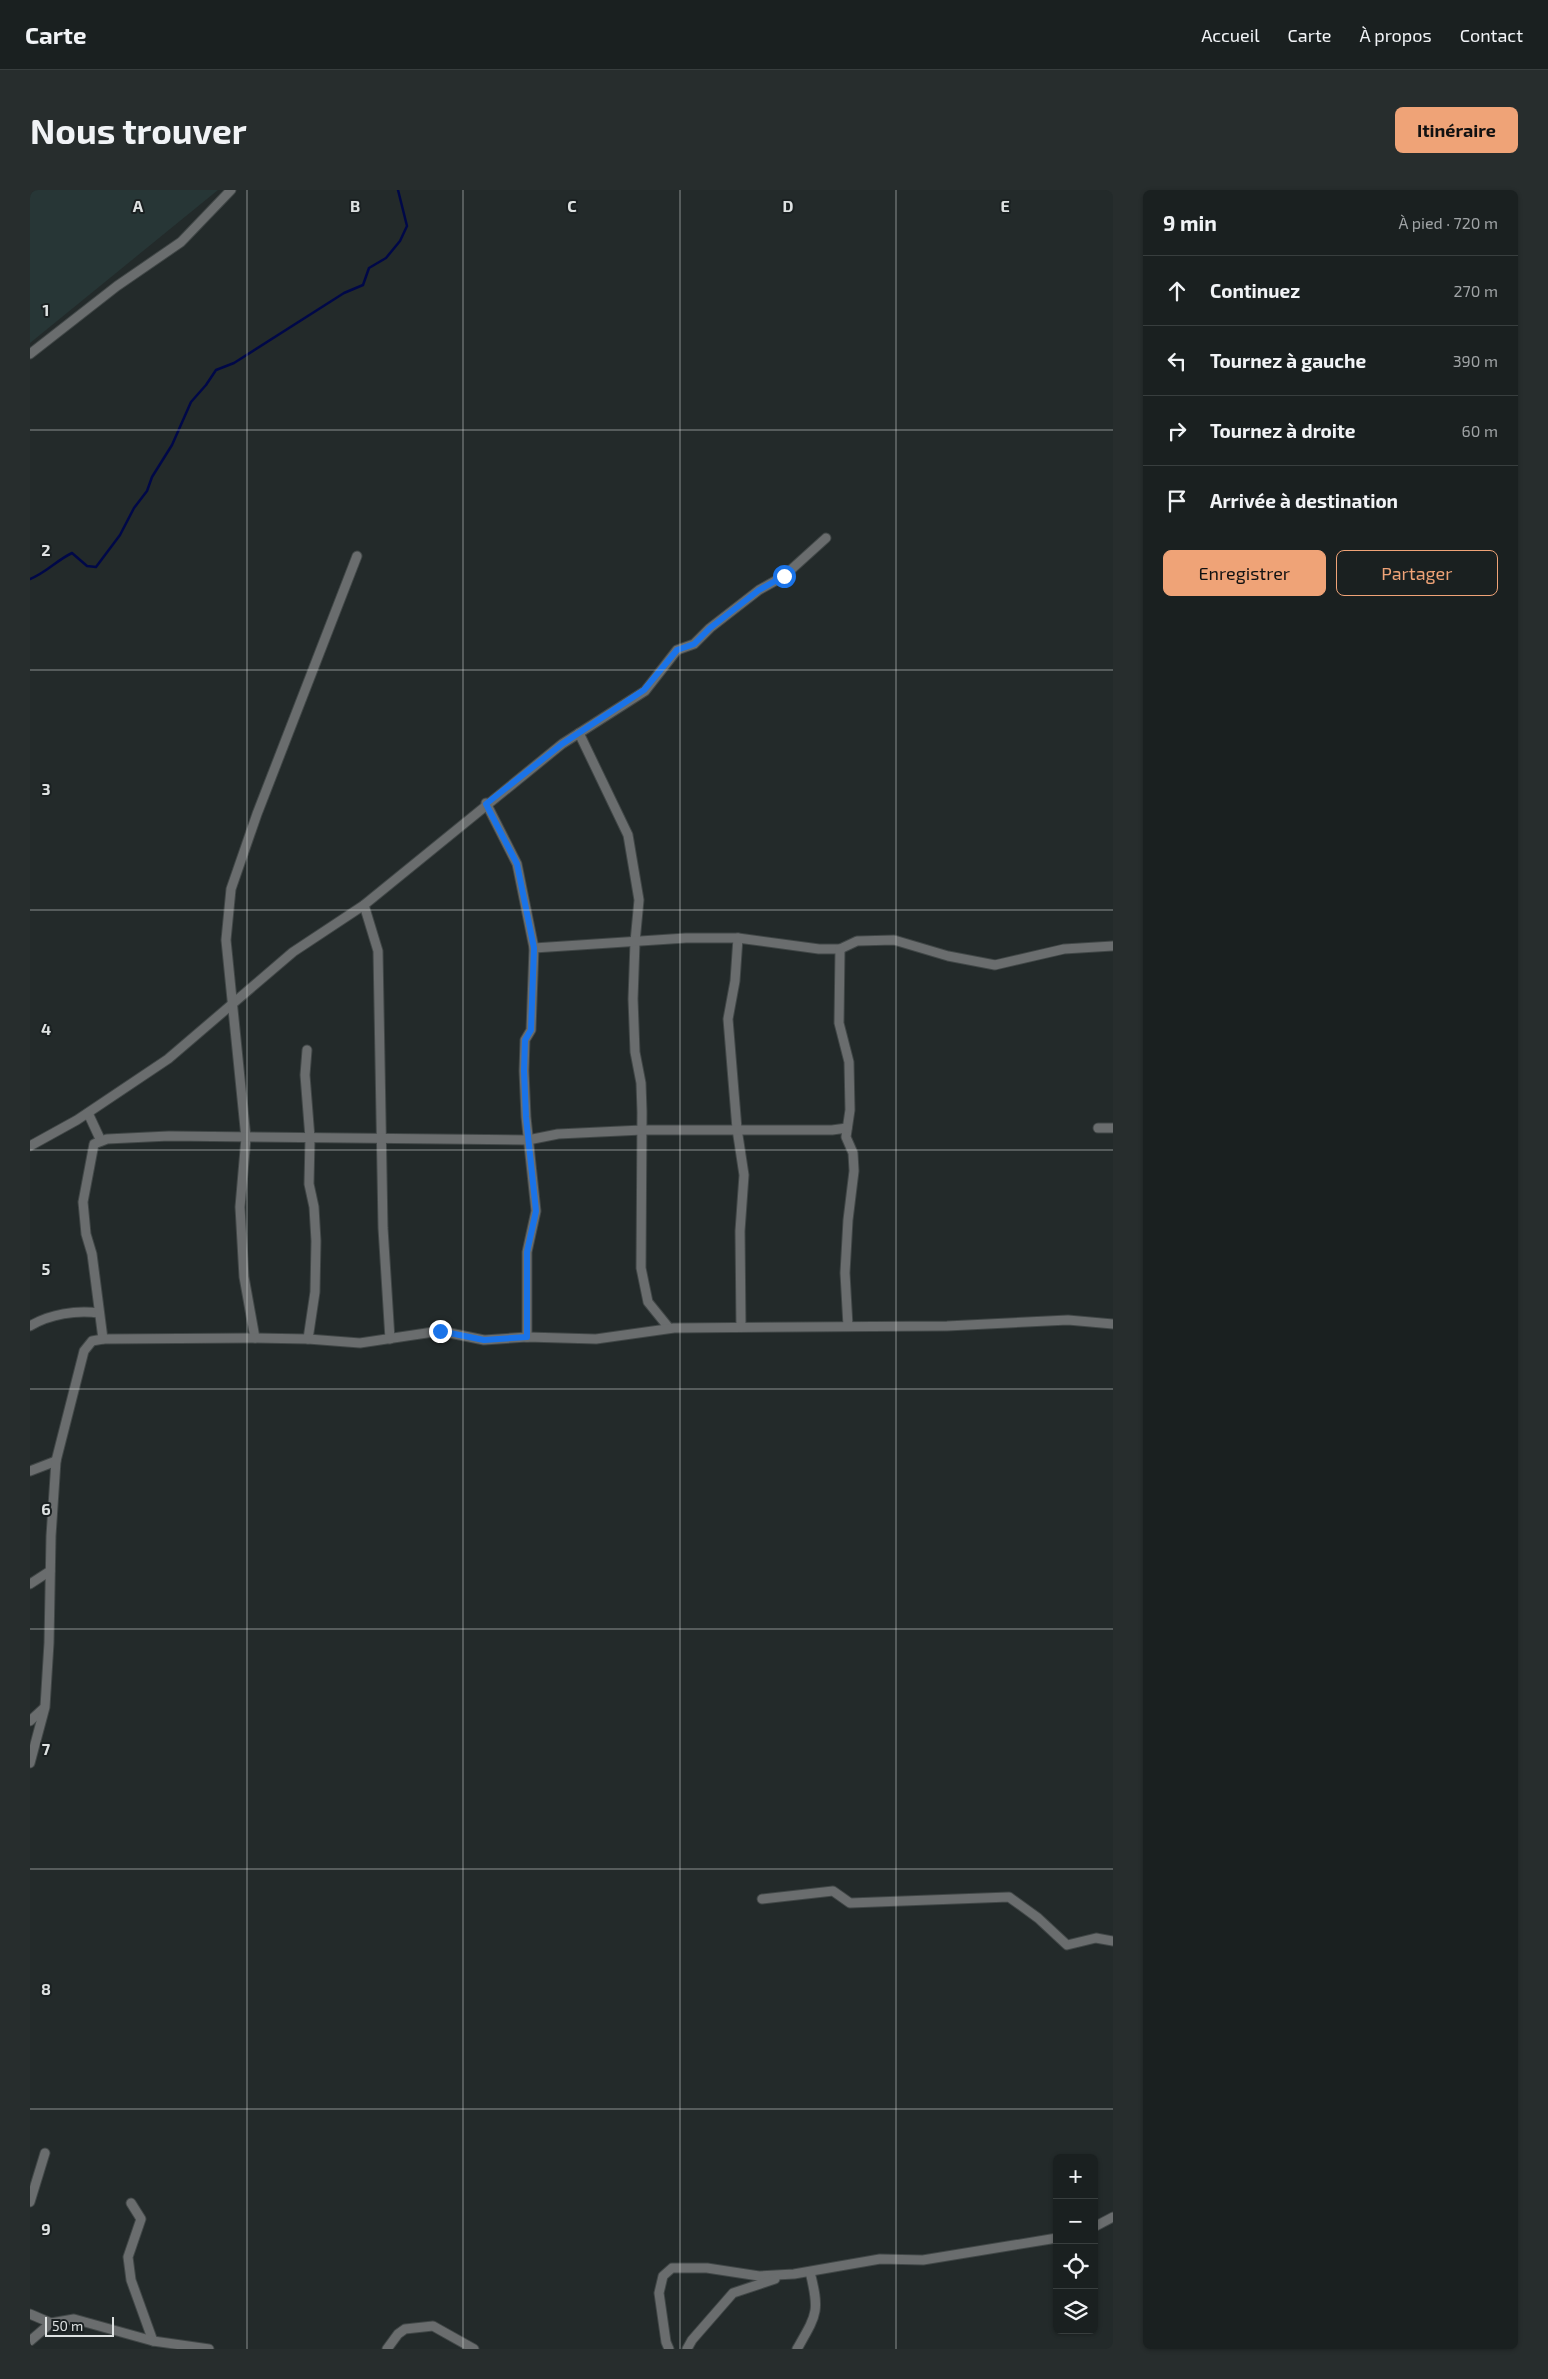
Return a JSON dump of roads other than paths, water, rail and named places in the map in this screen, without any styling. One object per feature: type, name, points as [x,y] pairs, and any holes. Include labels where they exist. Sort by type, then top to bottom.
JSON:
[{"type":"street","points":[[30,354],[117,286],[181,242],[231,190]]},
{"type":"street","points":[[30,1146],[88,1113],[168,1059],[293,952],[364,904],[562,744],[644,690],[677,650],[694,644],[710,628],[759,590],[784,576],[826,538]]},
{"type":"street","points":[[255,1338],[244,1277],[240,1216],[246,1138],[226,940],[231,889],[257,814],[357,556]]},
{"type":"street","points":[[579,732],[628,835],[639,900],[635,942],[634,1052],[641,1083],[641,1268],[648,1302],[668,1328]]},
{"type":"street","points":[[486,804],[517,864],[534,948],[531,1030],[525,1040],[524,1071],[528,1140],[536,1211],[527,1252],[527,1337]]},
{"type":"street","points":[[364,904],[378,951],[383,1228],[390,1339]]},
{"type":"street","points":[[534,948],[686,938],[738,938],[840,950],[857,941],[894,940],[948,956],[995,965],[1064,949],[1113,946]]},
{"type":"street","points":[[738,938],[735,981],[728,1019],[737,1129],[744,1174],[740,1231],[741,1327]]},
{"type":"street","points":[[840,950],[839,1023],[849,1062],[850,1110],[846,1137],[853,1153],[854,1171],[848,1220],[845,1274],[848,1326]]},
{"type":"street","points":[[307,1050],[305,1075],[310,1138],[309,1184],[314,1207],[316,1240],[315,1292],[308,1339]]},
{"type":"street","points":[[88,1113],[101,1141]]},
{"type":"street","points":[[103,1339],[92,1254],[86,1234],[83,1202],[94,1144],[107,1139],[169,1136],[528,1140],[558,1134],[642,1130],[832,1130],[847,1128]]},
{"type":"street","points":[[1098,1128],[1113,1128]]},
{"type":"street","points":[[30,1326],[43,1318],[82,1311],[99,1313]]},
{"type":"street","points":[[30,1763],[45,1707],[56,1461],[84,1351],[92,1341],[103,1339],[255,1338],[308,1339],[360,1343],[440,1331],[484,1340],[527,1337],[596,1339],[668,1328],[947,1326],[1068,1320],[1113,1324]]},
{"type":"street","points":[[30,1471],[56,1461]]},
{"type":"street","points":[[30,1584],[50,1570]]},
{"type":"street","points":[[30,1721],[45,1707]]},
{"type":"street","points":[[762,1899],[833,1891],[850,1902],[1009,1896],[1038,1918],[1067,1945],[1096,1938],[1113,1941]]},
{"type":"street","points":[[30,2202],[45,2153]]},
{"type":"street","points":[[131,2203],[141,2219],[128,2257],[132,2280],[153,2341]]},
{"type":"street","points":[[1098,2225],[1113,2217]]},
{"type":"street","points":[[669,2349],[666,2342],[659,2292],[663,2276],[672,2268],[707,2268],[759,2276],[794,2274],[880,2258],[923,2260],[1053,2239]]},
{"type":"street","points":[[797,2349],[814,2320],[817,2309],[810,2272]]},
{"type":"street","points":[[687,2349],[692,2340],[733,2293],[754,2284],[794,2274]]},
{"type":"street","points":[[30,2314],[51,2323]]},
{"type":"street","points":[[30,2341],[51,2323],[74,2319],[153,2341],[209,2349]]},
{"type":"street","points":[[387,2349],[398,2334],[405,2330],[433,2326],[474,2349]]},
{"type":"waterway","points":[[30,579],[72,553],[87,566],[96,567],[120,535],[134,508],[147,491],[152,477],[172,445],[191,402],[216,370],[234,363],[344,293],[363,285],[369,268],[386,258],[400,241],[407,226],[398,190]]}]
